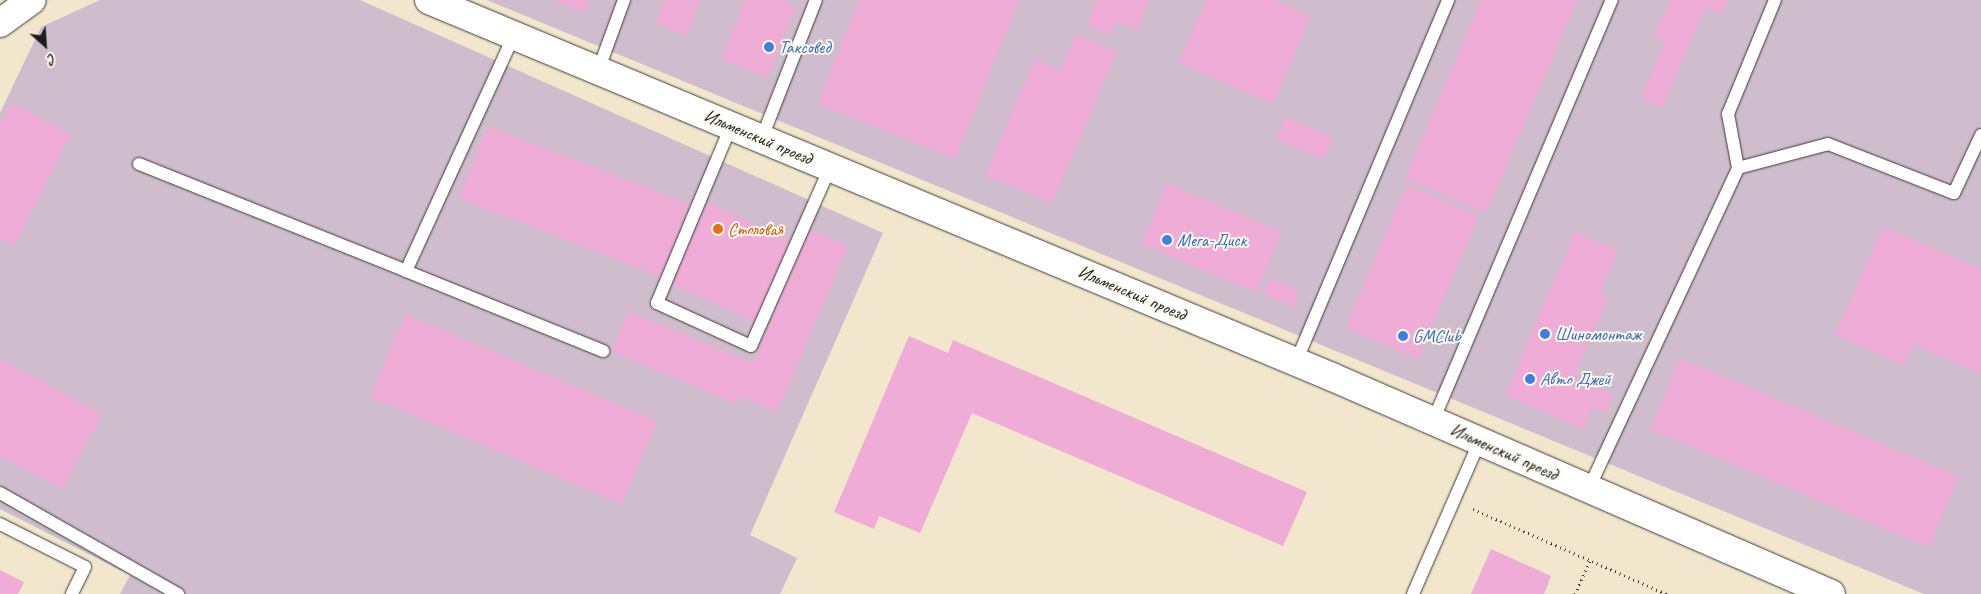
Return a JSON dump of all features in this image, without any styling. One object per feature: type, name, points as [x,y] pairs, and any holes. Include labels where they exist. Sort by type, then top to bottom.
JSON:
[{"type":"street","points":[[0,23],[32,0]]},
{"type":"street","name":"Ильменский проезд","points":[[429,0],[1296,362],[1831,594]]},
{"type":"lane","points":[[598,71],[624,0]]},
{"type":"lane","points":[[761,140],[816,0]]},
{"type":"lane","points":[[1296,362],[1448,0]]},
{"type":"lane","points":[[1433,421],[1612,0]]},
{"type":"lane","points":[[1589,488],[1738,168],[1728,114],[1775,0]]},
{"type":"lane","points":[[406,271],[514,35]]},
{"type":"lane","points":[[731,126],[657,303],[751,346],[830,168]]},
{"type":"lane","points":[[1738,168],[1828,144],[1954,194],[1981,135]]},
{"type":"lane","points":[[139,164],[603,351]]},
{"type":"lane","points":[[1413,594],[1480,441]]},
{"type":"lane","points":[[0,493],[178,594]]},
{"type":"lane","points":[[0,524],[85,566],[72,594]]},
{"type":"path","points":[[1454,501],[1667,594]]},
{"type":"path","points":[[1575,594],[1590,560]]},
{"type":"shaded area","points":[[100,0],[360,0],[883,233],[750,535],[797,558],[780,594],[120,594],[130,575],[0,509],[0,113],[41,27]]},
{"type":"shaded area","points":[[487,0],[1981,0],[1981,594],[1924,594]]},
{"type":"building","points":[[552,0],[590,0],[585,13]]},
{"type":"building","points":[[665,0],[700,0],[687,35],[656,23]]},
{"type":"building","points":[[745,0],[782,0],[796,6],[767,78],[721,59]]},
{"type":"building","points":[[859,0],[1019,0],[955,159],[818,104]]},
{"type":"building","points":[[1097,0],[1149,0],[1136,30],[1117,21],[1110,35],[1087,25]]},
{"type":"building","points":[[1206,0],[1275,0],[1311,16],[1273,104],[1179,63]]},
{"type":"building","points":[[1481,0],[1577,0],[1486,213],[1405,178]]},
{"type":"building","points":[[1670,0],[1728,0],[1722,15],[1705,8],[1662,108],[1641,98],[1665,42],[1654,37]]},
{"type":"building","points":[[1076,34],[1117,52],[1052,203],[985,175],[1035,59],[1060,70]]},
{"type":"building","points":[[11,103],[71,134],[15,245],[0,238],[0,125]]},
{"type":"building","points":[[1285,117],[1333,137],[1323,159],[1276,139]]},
{"type":"building","points":[[487,126],[690,204],[662,277],[459,199]]},
{"type":"building","points":[[1167,183],[1282,232],[1256,293],[1141,244]]},
{"type":"building","points":[[1406,185],[1479,216],[1418,359],[1345,328]]},
{"type":"building","points":[[708,202],[793,242],[756,322],[670,283]]},
{"type":"building","points":[[1883,226],[1981,269],[1981,374],[1913,344],[1904,365],[1835,335]]},
{"type":"building","points":[[810,230],[848,246],[777,412],[739,396],[736,403],[612,352],[628,311],[753,363]]},
{"type":"building","points":[[1575,232],[1618,250],[1599,295],[1608,298],[1574,377],[1614,394],[1606,413],[1592,407],[1583,429],[1505,395]]},
{"type":"building","points":[[1270,278],[1299,291],[1292,307],[1263,294]]},
{"type":"building","points":[[405,314],[657,421],[622,504],[370,397]]},
{"type":"building","points":[[909,336],[948,353],[953,340],[1307,492],[1283,546],[972,413],[920,533],[879,516],[874,529],[834,512]]},
{"type":"building","points":[[1680,358],[1959,476],[1929,547],[1650,429]]},
{"type":"building","points":[[0,359],[102,414],[62,489],[0,456]]},
{"type":"building","points":[[1491,549],[1551,576],[1544,594],[1471,594]]},
{"type":"building","points":[[0,570],[24,582],[18,594],[0,594]]},
{"type":"place","name":"Таксовед","points":[[769,47]]},
{"type":"place","name":"Столовая","points":[[718,229]]},
{"type":"place","name":"Мега-Диск","points":[[1167,240]]},
{"type":"place","name":"Шиномонтаж","points":[[1545,334]]},
{"type":"place","name":"GMClub","points":[[1403,336]]},
{"type":"place","name":"Авто Джей","points":[[1530,379]]}]
